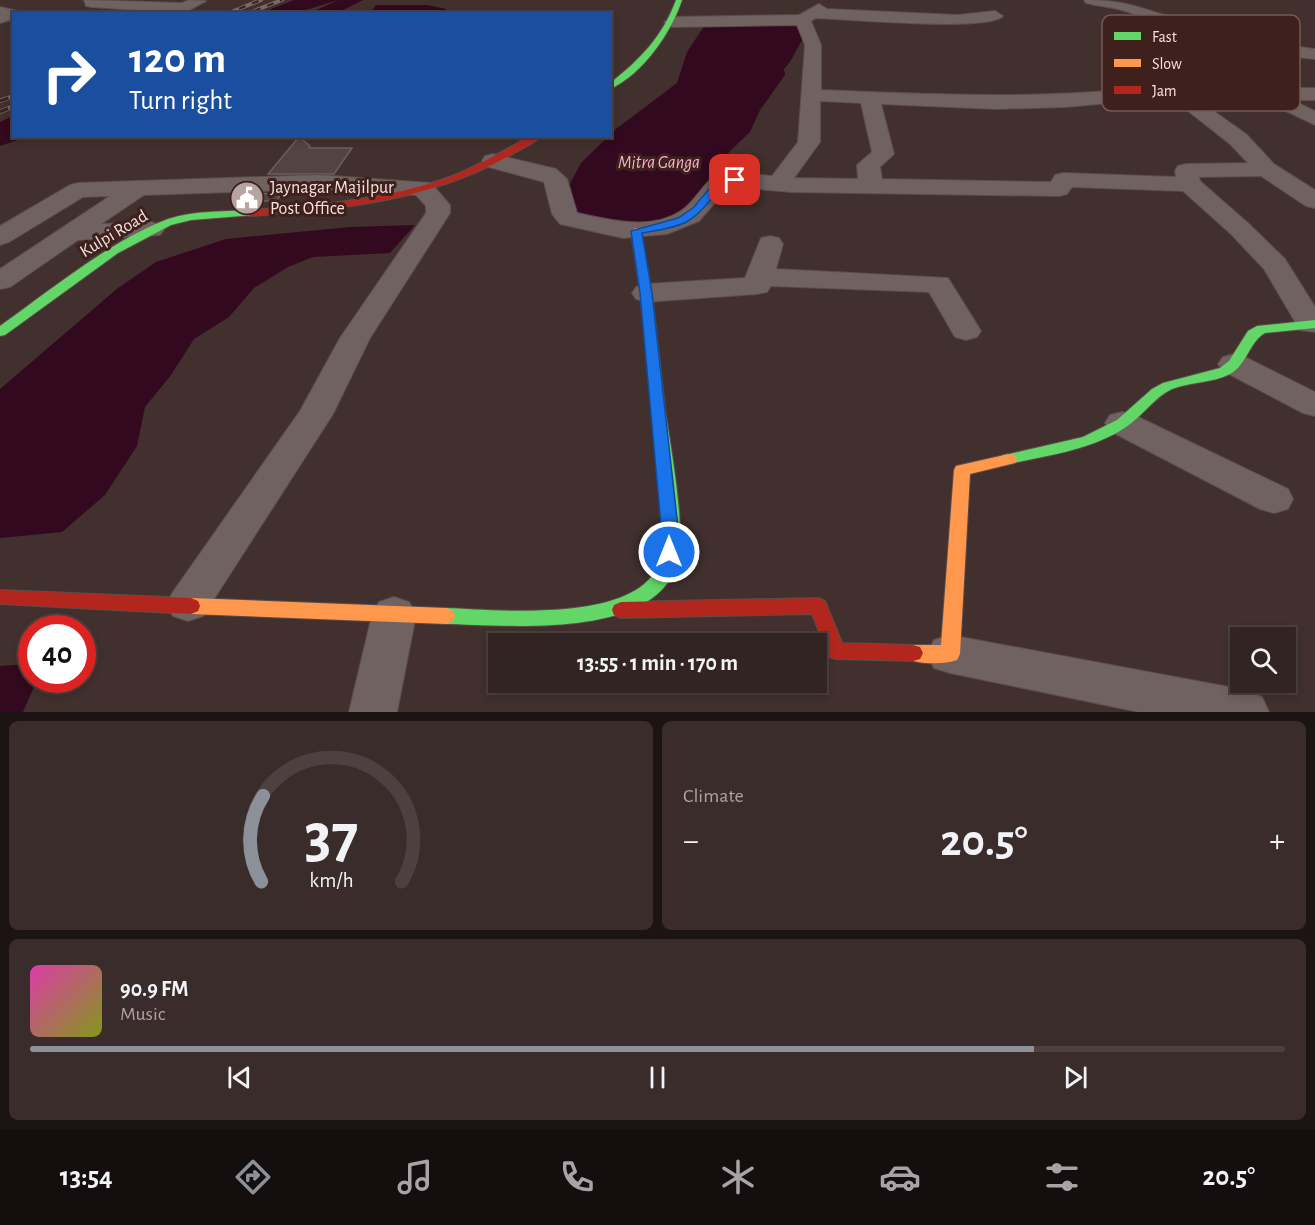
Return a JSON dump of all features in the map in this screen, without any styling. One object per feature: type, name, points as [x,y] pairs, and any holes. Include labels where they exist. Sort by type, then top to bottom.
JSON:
[{"type":"street","points":[[91,0],[92,3],[184,8],[199,1]]},
{"type":"street","points":[[612,85],[643,60],[672,22],[679,0]]},
{"type":"street","points":[[808,16],[828,0]]},
{"type":"street","points":[[1091,0],[1124,6],[1151,15]]},
{"type":"street","points":[[672,22],[808,16],[958,20],[995,16]]},
{"type":"street","points":[[778,184],[809,142],[809,95],[813,45],[808,16]]},
{"type":"street","points":[[1300,53],[1315,54]]},
{"type":"street","points":[[1300,55],[1315,63]]},
{"type":"street","points":[[809,95],[1022,103],[1102,97]]},
{"type":"street","points":[[870,98],[883,154],[868,165],[871,186]]},
{"type":"street","points":[[1201,111],[1238,139],[1266,169],[1315,201]]},
{"type":"street","points":[[1299,111],[1315,119]]},
{"type":"street","name":"Kulpi Road","points":[[0,332],[114,251],[151,230],[191,217],[327,207],[378,199],[455,177],[534,138]]},
{"type":"street","points":[[493,160],[548,174],[555,179],[564,214],[569,219],[636,231],[667,226],[690,216],[720,183],[725,181],[1059,189],[1063,180],[1189,184]]},
{"type":"street","points":[[950,654],[962,470],[1087,441],[1122,423],[1157,392],[1168,386],[1214,376],[1234,364],[1252,334],[1274,327],[1313,324],[1275,265],[1189,184],[1186,171],[1266,169]]},
{"type":"street","points":[[0,237],[78,190],[319,182],[423,188],[434,197],[438,204],[438,213],[355,338],[315,414],[188,604]]},
{"type":"street","points":[[0,281],[137,189]]},
{"type":"street","points":[[0,248],[74,233],[151,230]]},
{"type":"street","points":[[614,610],[650,593],[667,567],[671,537],[646,293],[636,231]]},
{"type":"street","points":[[646,293],[757,286],[770,244]]},
{"type":"street","points":[[759,277],[938,284],[966,331]]},
{"type":"street","points":[[1234,364],[1315,405]]},
{"type":"street","points":[[1122,423],[1274,499]]},
{"type":"street","points":[[0,597],[394,615],[558,617],[614,610],[818,606],[836,651],[950,654],[1245,712]]},
{"type":"street","points":[[373,712],[394,615]]},
{"type":"water","points":[[294,0],[338,0],[299,12],[264,12]]},
{"type":"water","points":[[338,0],[363,0],[339,12],[312,12]]},
{"type":"water","points":[[376,5],[427,5],[446,9],[446,12],[371,12]]},
{"type":"water","name":"Mitra Ganga","points":[[796,22],[807,34],[784,69],[785,75],[760,110],[750,132],[730,151],[710,177],[699,201],[662,221],[625,226],[582,215],[565,202],[566,191],[581,163],[607,138],[612,138],[612,133],[616,129],[677,83],[687,52],[705,25]]},
{"type":"water","points":[[12,116],[12,138],[24,138],[0,146],[0,122]]},
{"type":"water","points":[[415,225],[390,253],[313,257],[288,267],[254,288],[229,317],[194,339],[171,375],[145,407],[137,446],[105,495],[62,532],[0,538],[0,389],[118,288],[156,262],[226,239],[350,227]]},
{"type":"water","points":[[18,665],[18,693],[31,693],[23,712],[0,712],[0,666]]},
{"type":"building","points":[[298,138],[310,146],[309,148],[352,148],[334,174],[268,174]]},
{"type":"building","points":[[282,193],[277,200],[244,203],[252,194]]},
{"type":"railway","points":[[231,12],[261,0]]},
{"type":"railway","points":[[254,11],[282,0]]},
{"type":"railway","points":[[0,101],[12,97]]},
{"type":"railway","points":[[0,112],[12,107]]},
{"type":"traffic: fast","points":[[612,85],[643,59],[661,38],[679,0]]},
{"type":"traffic: fast","points":[[0,332],[114,251],[167,223],[191,217],[250,213]]},
{"type":"traffic: fast","points":[[1009,459],[1087,441],[1122,423],[1157,392],[1168,386],[1225,371],[1234,364],[1253,334],[1262,329],[1315,324]]},
{"type":"traffic: fast","points":[[446,616],[568,617],[600,612],[629,603],[652,588],[667,567],[671,536],[658,408]]},
{"type":"traffic: slow","points":[[636,231],[646,293],[658,408]]},
{"type":"traffic: slow","points":[[913,653],[950,654],[962,470],[1009,459]]},
{"type":"traffic: slow","points":[[191,606],[446,616]]},
{"type":"traffic: jam","points":[[250,213],[354,203],[405,193],[466,174],[534,138]]},
{"type":"traffic: jam","points":[[0,597],[191,606]]},
{"type":"traffic: jam","points":[[621,610],[818,606],[836,651],[913,653]]},
{"type":"place","name":"Jaynagar Majilpur Post Office","points":[[247,198]]},
{"type":"route","points":[[669,552],[671,537],[646,293],[636,231],[682,221],[690,216],[720,183],[735,180]]}]
